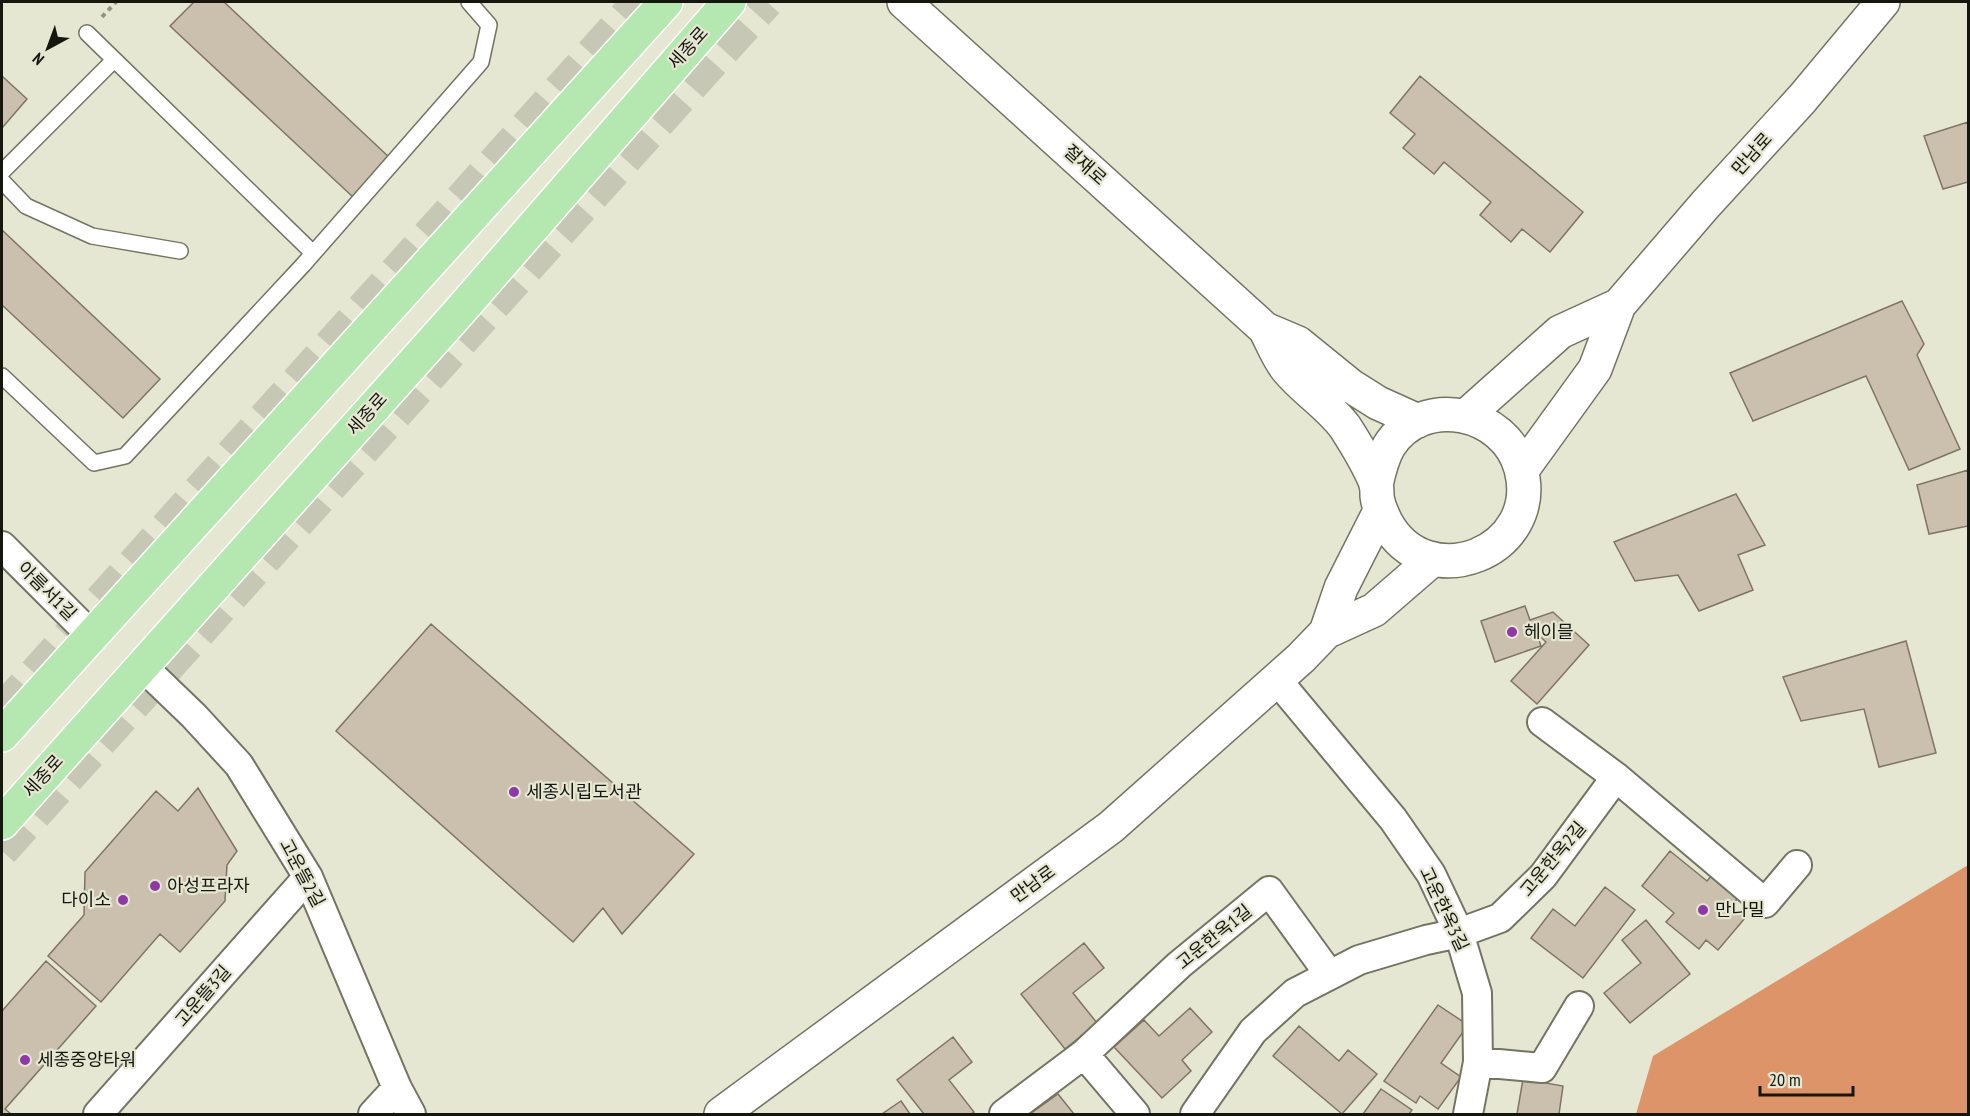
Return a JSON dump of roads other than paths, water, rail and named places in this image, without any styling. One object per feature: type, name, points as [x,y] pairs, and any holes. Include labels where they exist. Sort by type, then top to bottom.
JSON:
[{"type":"main road","points":[[2,735],[666,2]]},
{"type":"main road","name":"세종로","points":[[2,823],[459,312],[729,2]]},
{"type":"street","name":"절재로","points":[[904,2],[1265,329]]},
{"type":"street","name":"만남로","points":[[1619,305],[1705,205],[1802,99],[1883,2]]},
{"type":"street","points":[[1466,416],[1560,332],[1619,305]]},
{"type":"street","points":[[1522,470],[1595,369],[1619,305]]},
{"type":"street","points":[[1265,329],[1298,343],[1360,392],[1378,403],[1418,421]]},
{"type":"street","points":[[1265,329],[1286,368],[1344,425],[1378,498],[1392,532],[1410,550],[1433,560],[1458,561],[1483,554],[1503,540],[1517,519],[1522,503],[1524,495],[1522,470],[1514,451],[1502,435],[1485,423],[1466,416],[1440,414],[1418,421],[1405,429],[1390,444],[1380,463],[1378,498],[1341,588],[1326,633]]},
{"type":"street","name":"아름서1길","points":[[2,546],[92,636]]},
{"type":"street","points":[[1326,633],[1374,610],[1433,560]]},
{"type":"street","name":"만남로","points":[[725,1113],[1111,827],[1326,633]]},
{"type":"street","name":"고운뜰2길","points":[[141,665],[194,716],[238,765],[308,877],[397,1088],[411,1114]]},
{"type":"street","name":"고운한옥3길","points":[[1276,680],[1393,819],[1431,874],[1459,933],[1477,993],[1479,1062],[1468,1114]]},
{"type":"street","points":[[1542,722],[1616,777],[1765,903],[1797,865]]},
{"type":"street","name":"고운한옥2길","points":[[1195,1114],[1253,1031],[1295,993],[1359,960],[1426,940],[1459,933],[1500,918],[1543,876],[1616,777]]},
{"type":"street","name":"고운뜰3길","points":[[98,1114],[308,877]]},
{"type":"street","name":"고운한옥1길","points":[[1004,1114],[1084,1054],[1179,965],[1269,891],[1329,975]]},
{"type":"street","points":[[1479,1062],[1542,1068],[1579,1006]]},
{"type":"street","points":[[1084,1054],[1135,1114]]},
{"type":"street","points":[[373,1114],[397,1088]]},
{"type":"lane","points":[[2,376],[94,463],[125,456],[313,253],[481,62],[489,25],[469,2]]},
{"type":"lane","points":[[87,33],[313,253]]},
{"type":"lane","points":[[2,172],[114,60]]},
{"type":"lane","points":[[2,181],[26,206],[92,236],[180,251]]},
{"type":"tunnel","points":[[2,710],[638,2]]},
{"type":"tunnel","points":[[2,851],[767,2]]},
{"type":"place","name":"헤이믈","points":[[1512,632]]},
{"type":"place","name":"세종시립도서관","points":[[514,792]]},
{"type":"place","name":"아성프라자","points":[[155,886]]},
{"type":"place","name":"다이소","points":[[123,900]]},
{"type":"place","name":"만나밀","points":[[1703,910]]},
{"type":"place","name":"세종중앙타워","points":[[25,1060]]}]
